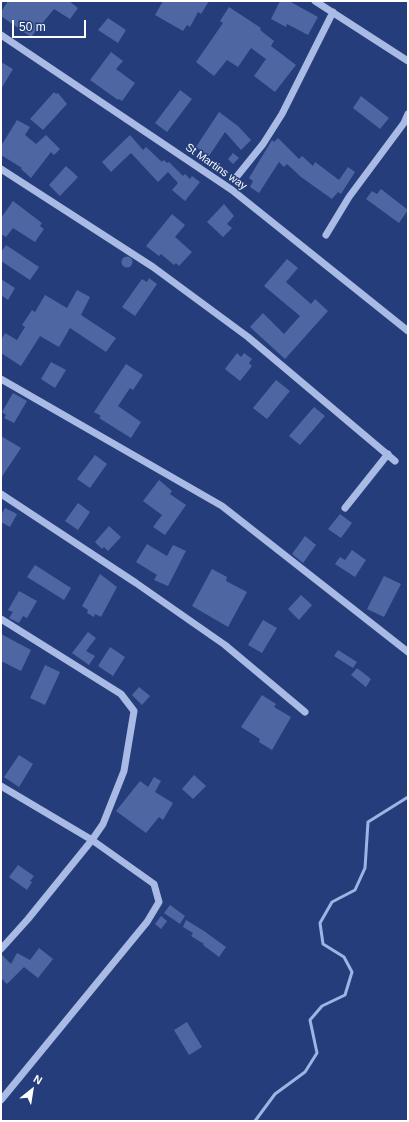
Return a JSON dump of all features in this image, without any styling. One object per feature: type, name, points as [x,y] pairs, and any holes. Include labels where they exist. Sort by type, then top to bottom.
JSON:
[{"type":"street","points":[[315,1],[408,61]]},
{"type":"street","points":[[234,180],[263,144],[282,114],[333,12]]},
{"type":"street","name":"St Martins way","points":[[1,35],[232,190],[408,331]]},
{"type":"street","points":[[326,236],[348,197],[404,123],[408,114]]},
{"type":"street","points":[[1,169],[153,267],[242,332],[395,461]]},
{"type":"street","points":[[1,378],[222,506],[408,652]]},
{"type":"street","points":[[346,508],[388,454]]},
{"type":"street","points":[[1,494],[136,583],[225,645],[305,712]]},
{"type":"street","points":[[1,619],[121,694],[134,711],[124,771],[103,824],[92,840],[28,919],[1,949]]},
{"type":"street","points":[[1,786],[92,840],[154,884],[159,902],[147,922],[1,1100]]},
{"type":"building","points":[[8,1],[69,1],[78,8],[70,19],[54,9],[31,37],[1,16],[1,12]]},
{"type":"building","points":[[163,1],[209,1],[201,14],[198,12],[190,27],[187,25],[183,31],[155,15]]},
{"type":"building","points":[[280,1],[289,1],[318,17],[308,35],[287,24],[286,27],[271,19]]},
{"type":"building","points":[[229,7],[261,28],[260,30],[274,41],[271,46],[296,65],[275,92],[254,76],[266,59],[251,48],[238,67],[227,60],[214,76],[196,62],[223,23],[220,21]]},
{"type":"building","points":[[108,18],[126,30],[118,43],[98,30]]},
{"type":"building","points":[[111,52],[123,61],[116,69],[135,83],[122,101],[119,99],[118,100],[90,80]]},
{"type":"building","points":[[1,62],[13,69],[1,89]]},
{"type":"building","points":[[180,90],[192,99],[167,132],[155,123]]},
{"type":"building","points":[[54,92],[56,94],[58,93],[67,104],[43,130],[30,119]]},
{"type":"building","points":[[361,96],[389,118],[380,129],[353,108]]},
{"type":"building","points":[[219,112],[238,126],[251,140],[241,150],[225,132],[209,156],[196,147]]},
{"type":"building","points":[[17,120],[30,127],[25,135],[36,144],[46,135],[60,149],[54,155],[51,152],[31,178],[21,169],[22,168],[1,155],[1,146]]},
{"type":"building","points":[[130,135],[143,150],[146,147],[162,162],[164,160],[167,163],[169,162],[183,176],[185,174],[190,179],[192,176],[200,182],[185,201],[172,190],[178,183],[168,172],[158,182],[131,153],[111,172],[102,162]]},
{"type":"building","points":[[278,138],[299,159],[302,156],[313,166],[315,162],[339,180],[348,167],[355,172],[341,194],[338,192],[332,199],[301,177],[287,164],[284,167],[279,162],[259,193],[250,187],[253,181],[249,178],[272,140],[274,142]]},
{"type":"building","points":[[233,153],[239,158],[233,164],[228,159]]},
{"type":"building","points":[[66,166],[78,177],[60,196],[49,185]]},
{"type":"building","points":[[381,189],[408,210],[399,223],[366,199],[372,191],[377,194]]},
{"type":"building","points":[[13,201],[42,223],[40,226],[44,229],[35,242],[13,228],[6,237],[1,234],[1,218]]},
{"type":"building","points":[[224,204],[234,216],[227,224],[232,228],[223,237],[207,222]]},
{"type":"building","points":[[172,214],[185,225],[175,237],[192,252],[179,266],[176,263],[174,265],[161,254],[159,256],[146,246]]},
{"type":"building","points":[[6,245],[39,267],[30,280],[1,261],[1,252]]},
{"type":"building","points":[[127,256],[131,258],[133,262],[131,266],[127,268],[123,266],[121,262],[123,258]]},
{"type":"building","points":[[287,259],[298,268],[286,282],[311,304],[315,299],[328,311],[285,359],[250,327],[263,313],[284,334],[300,316],[264,286]]},
{"type":"building","points":[[149,278],[157,284],[135,316],[122,307],[142,279],[147,282]]},
{"type":"building","points":[[1,279],[15,288],[8,300],[1,295]]},
{"type":"building","points":[[77,290],[90,297],[81,315],[116,338],[106,352],[70,328],[59,347],[40,336],[21,366],[1,353],[1,340],[5,333],[17,340],[25,327],[22,325],[32,310],[35,312],[45,295],[67,308]]},
{"type":"building","points":[[237,353],[241,357],[244,353],[252,359],[249,363],[252,366],[240,381],[225,369]]},
{"type":"building","points":[[51,362],[66,370],[55,388],[41,379]]},
{"type":"building","points":[[126,364],[143,375],[133,390],[130,388],[118,406],[141,422],[131,438],[99,418],[101,416],[94,412]]},
{"type":"building","points":[[276,380],[290,391],[267,419],[253,408]]},
{"type":"building","points":[[13,393],[27,401],[14,423],[4,418],[6,415],[2,412]]},
{"type":"building","points":[[314,407],[325,416],[300,445],[289,436]]},
{"type":"building","points":[[1,436],[21,448],[1,478]]},
{"type":"building","points":[[95,455],[107,464],[90,488],[77,479]]},
{"type":"building","points":[[159,480],[172,491],[170,494],[186,505],[165,535],[153,527],[162,515],[143,501]]},
{"type":"building","points":[[78,503],[90,512],[78,530],[65,521]]},
{"type":"building","points":[[5,508],[17,514],[10,527],[1,522],[1,515]]},
{"type":"building","points":[[340,514],[352,523],[341,538],[328,529]]},
{"type":"building","points":[[109,526],[121,537],[108,551],[104,547],[102,549],[95,542]]},
{"type":"building","points":[[305,536],[316,545],[303,563],[292,554]]},
{"type":"building","points":[[147,544],[167,556],[173,545],[186,551],[168,586],[154,580],[157,575],[136,562]]},
{"type":"building","points":[[352,550],[366,560],[355,577],[335,564],[340,557],[345,560]]},
{"type":"building","points":[[35,565],[71,588],[64,600],[27,577]]},
{"type":"building","points":[[212,569],[227,577],[226,581],[247,592],[228,627],[192,606]]},
{"type":"building","points":[[100,574],[117,587],[101,617],[95,614],[94,617],[87,613],[88,610],[82,606]]},
{"type":"building","points":[[384,576],[401,584],[384,617],[367,609]]},
{"type":"building","points":[[19,591],[37,601],[27,618],[23,616],[19,623],[9,618],[13,612],[8,610]]},
{"type":"building","points":[[301,595],[312,605],[299,620],[288,609]]},
{"type":"building","points":[[263,620],[277,628],[262,653],[248,645]]},
{"type":"building","points":[[88,632],[96,638],[86,651],[95,656],[89,665],[72,653]]},
{"type":"building","points":[[1,634],[31,650],[21,671],[1,661]]},
{"type":"building","points":[[110,647],[125,657],[113,676],[98,666]]},
{"type":"building","points":[[338,650],[357,662],[353,668],[334,656]]},
{"type":"building","points":[[45,665],[60,672],[45,705],[30,698]]},
{"type":"building","points":[[357,668],[371,679],[366,687],[351,675]]},
{"type":"building","points":[[139,687],[150,696],[142,705],[132,695]]},
{"type":"building","points":[[262,695],[276,704],[274,707],[291,717],[272,750],[259,742],[260,739],[241,727]]},
{"type":"building","points":[[19,755],[33,764],[19,787],[4,777]]},
{"type":"building","points":[[194,775],[206,786],[193,799],[182,789]]},
{"type":"building","points":[[154,777],[161,781],[155,792],[173,803],[163,820],[159,817],[146,833],[116,811],[140,781],[148,787]]},
{"type":"building","points":[[18,865],[34,876],[30,881],[32,882],[27,890],[9,877]]},
{"type":"building","points":[[170,905],[185,916],[180,924],[164,913]]},
{"type":"building","points":[[161,916],[167,921],[161,929],[155,924]]},
{"type":"building","points":[[186,920],[226,947],[219,957],[203,945],[204,944],[191,936],[193,933],[183,927]]},
{"type":"building","points":[[39,948],[53,959],[38,978],[24,967],[7,984],[1,978],[1,954],[11,964],[17,953],[30,960]]},
{"type":"building","points":[[187,1022],[202,1047],[189,1055],[174,1030]]},
{"type":"waterway","points":[[255,1121],[275,1094],[305,1072],[317,1053],[310,1020],[322,1006],[345,995],[352,972],[344,957],[323,944],[320,923],[332,902],[355,890],[365,868],[368,822],[408,797]]}]
